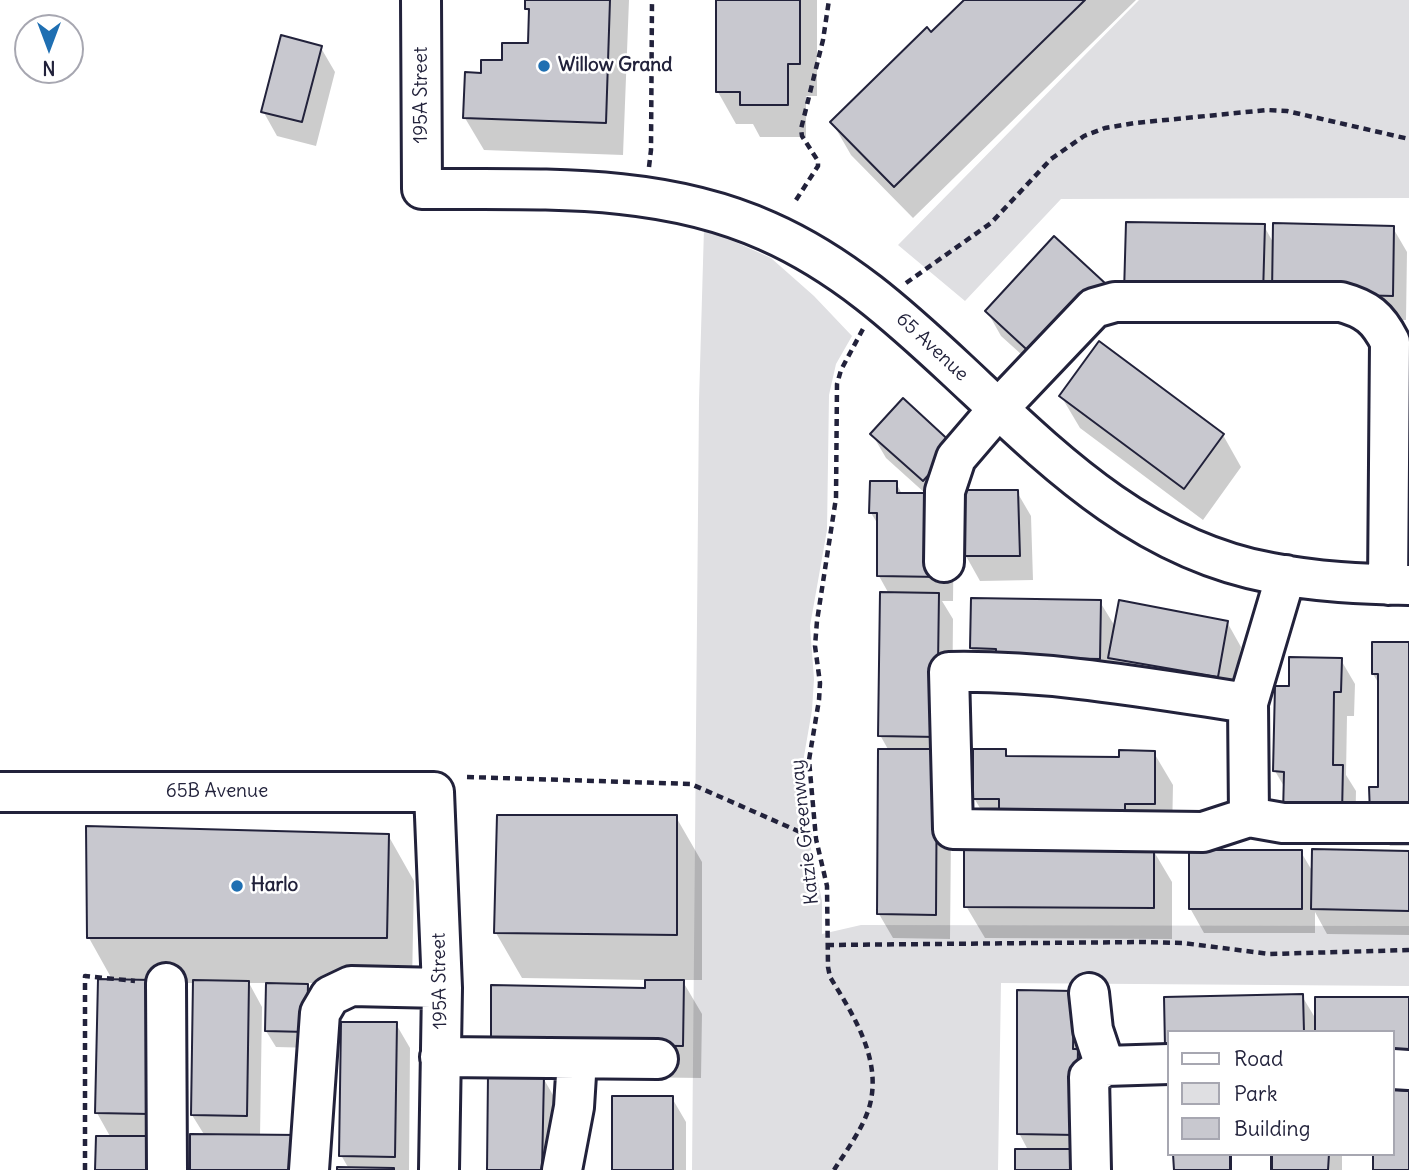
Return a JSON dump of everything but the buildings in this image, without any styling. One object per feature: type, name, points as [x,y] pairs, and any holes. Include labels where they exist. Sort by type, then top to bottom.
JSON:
[{"type":"street","name":"195A Street","points":[[421,0],[422,189]]},
{"type":"street","name":"65 Avenue","points":[[422,189],[621,193],[670,200],[744,222],[817,256],[856,281],[906,322],[1047,455],[1088,489],[1123,513],[1187,547],[1257,570],[1340,584],[1398,585]]},
{"type":"street","points":[[944,562],[945,491],[956,458],[998,409],[1094,308],[1115,302],[1341,302],[1362,308],[1382,326],[1390,342],[1398,585]]},
{"type":"street","points":[[1249,817],[1248,703],[1286,575]]},
{"type":"street","points":[[1248,703],[1109,682],[1001,671],[949,672],[953,829],[1203,832],[1249,817],[1283,823],[1409,823]]},
{"type":"street","name":"195A Street","points":[[439,1170],[442,988],[451,784]]},
{"type":"street","name":"65B Avenue","points":[[0,792],[451,784]]},
{"type":"street","points":[[166,983],[167,1170]]},
{"type":"street","points":[[309,1170],[320,1013],[330,996],[351,986],[442,988]]},
{"type":"street","points":[[1089,993],[1093,1030],[1105,1066]]},
{"type":"street","points":[[440,1057],[658,1059]]},
{"type":"street","points":[[562,1170],[574,1107],[577,1059]]},
{"type":"street","points":[[1091,1170],[1089,1077],[1105,1066],[1168,1065]]},
{"type":"path","points":[[649,171],[652,0]]},
{"type":"path","points":[[796,200],[818,166],[801,129],[829,0]]},
{"type":"path","points":[[913,277],[991,223],[1051,159],[1070,144],[1105,128],[1135,122],[1268,110],[1287,111],[1409,139]]},
{"type":"path","name":"Katzie Greenway","points":[[834,1170],[869,1108],[870,1055],[865,1038],[830,977],[827,886],[816,839],[808,760],[819,692],[815,636],[836,498],[835,400],[841,370],[860,332],[868,323]]},
{"type":"path","points":[[451,784],[691,784],[816,839]]},
{"type":"path","points":[[827,945],[1143,942],[1183,943],[1270,954],[1409,950]]},
{"type":"path","points":[[85,1170],[85,976],[166,983]]},
{"type":"green space","points":[[1139,0],[1409,0],[1409,198],[1061,199],[965,301],[898,245]]},
{"type":"green space","points":[[704,228],[771,258],[814,296],[852,336],[836,364],[829,395],[827,530],[810,626],[814,679],[803,762],[806,825],[822,901],[822,934],[861,925],[1409,926],[1409,986],[1001,983],[998,1170],[692,1170],[699,401]]},
{"type":"place","name":"Willow Grand","points":[[544,66]]},
{"type":"place","name":"Harlo","points":[[237,886]]}]
